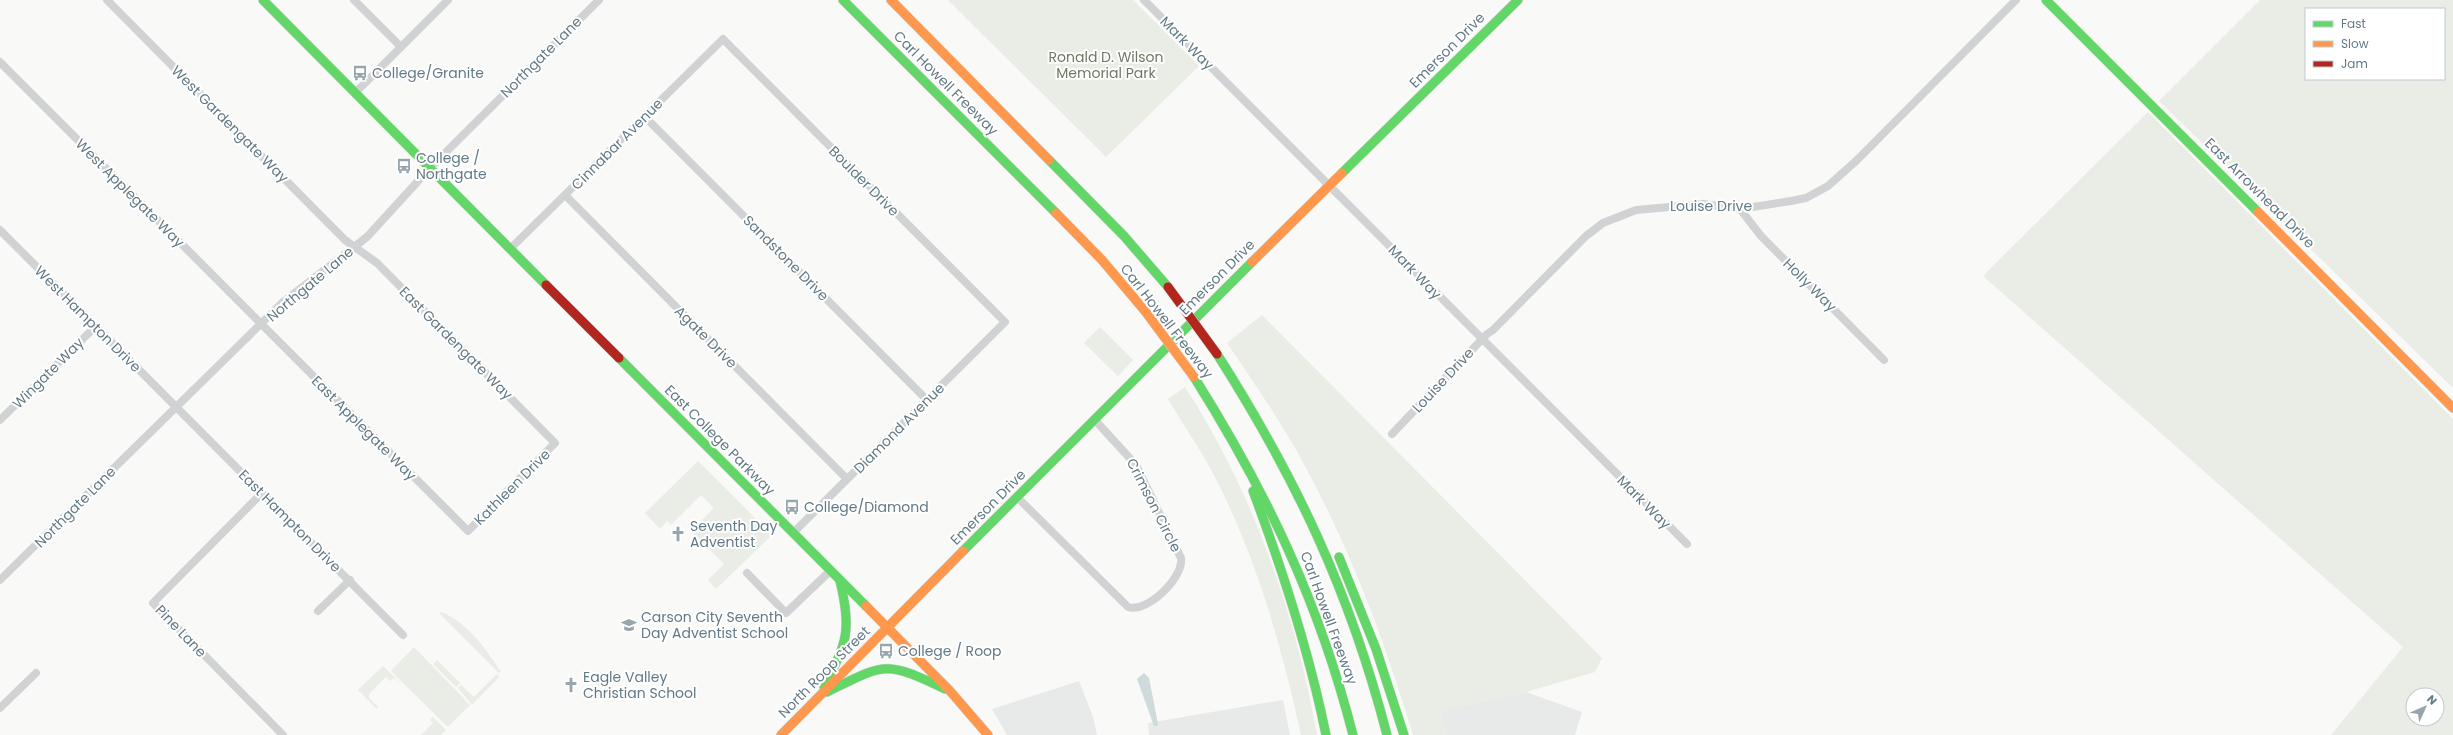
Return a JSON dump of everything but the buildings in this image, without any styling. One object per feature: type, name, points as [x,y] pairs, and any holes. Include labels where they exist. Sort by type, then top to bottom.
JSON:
[{"type":"main road","name":"East College Parkway","points":[[263,0],[888,628],[977,719],[988,735]]},
{"type":"main road","name":"Carl Howell Freeway","points":[[843,0],[1102,260],[1145,311],[1194,378],[1254,477],[1307,588],[1330,651],[1353,735]]},
{"type":"main road","name":"Carl Howell Freeway","points":[[891,0],[1099,211],[1168,287],[1217,354],[1276,448],[1334,569],[1362,645],[1387,735]]},
{"type":"main road","name":"Emerson Drive","points":[[888,628],[1094,419],[1329,185],[1518,0]]},
{"type":"main road","name":"East Arrowhead Drive","points":[[2046,0],[2453,408]]},
{"type":"main road","points":[[1212,406],[1248,481],[1287,582],[1313,671],[1326,735]]},
{"type":"main road","points":[[1276,448],[1327,534]]},
{"type":"main road","points":[[1334,547],[1376,649],[1404,735]]},
{"type":"main road","points":[[819,696],[845,646],[849,628],[847,609],[840,580]]},
{"type":"main road","name":"North Roop Street","points":[[781,735],[888,628]]},
{"type":"main road","points":[[819,696],[874,669],[887,668],[907,673],[950,691]]},
{"type":"street","name":"West Gardengate Way","points":[[107,0],[345,240],[355,246]]},
{"type":"street","points":[[354,0],[401,47]]},
{"type":"street","points":[[355,93],[448,0]]},
{"type":"street","name":"Northgate Lane","points":[[0,580],[282,303],[367,237],[430,168],[599,0]]},
{"type":"street","name":"Mark Way","points":[[1144,0],[1481,340],[1687,544]]},
{"type":"street","name":"Louise Drive","points":[[1392,434],[1481,340],[1494,330],[1586,236],[1604,223],[1626,212],[1643,209],[1703,204],[1740,209],[1806,198],[1828,186],[1856,161],[2016,0]]},
{"type":"street","name":"Cinnabar Avenue","points":[[510,248],[723,39]]},
{"type":"street","name":"Boulder Drive","points":[[723,39],[1005,322]]},
{"type":"street","name":"West Applegate Way","points":[[0,62],[260,325]]},
{"type":"street","name":"Sandstone Drive","points":[[645,116],[927,400]]},
{"type":"street","name":"Agate Drive","points":[[565,194],[847,479]]},
{"type":"street","name":"Holly Way","points":[[1740,209],[1761,236],[1884,360]]},
{"type":"street","name":"West Hampton Drive","points":[[0,230],[176,407]]},
{"type":"street","name":"East Gardengate Way","points":[[355,246],[377,263],[556,443]]},
{"type":"street","name":"Diamond Avenue","points":[[793,533],[1005,322]]},
{"type":"street","name":"East Applegate Way","points":[[260,325],[468,531]]},
{"type":"street","name":"Wingate Way","points":[[0,420],[96,326]]},
{"type":"street","name":"East Hampton Drive","points":[[176,407],[350,580],[403,635]]},
{"type":"street","name":"Crimson Circle","points":[[1017,498],[1128,607],[1138,609],[1146,606],[1171,582],[1180,570],[1181,558],[1139,470],[1129,454],[1094,419]]},
{"type":"street","name":"Kathleen Drive","points":[[468,531],[556,443]]},
{"type":"street","name":"Pine Lane","points":[[262,493],[153,603],[283,735]]},
{"type":"street","points":[[747,573],[786,613],[830,571]]},
{"type":"street","points":[[318,611],[350,580]]},
{"type":"street","points":[[0,708],[36,673]]},
{"type":"shaded area","points":[[1144,673],[1149,678],[1158,724],[1157,726],[1154,726],[1137,679]]},
{"type":"shaded area","points":[[1079,681],[1093,717],[1097,735],[1007,735],[992,709]]},
{"type":"shaded area","points":[[1526,692],[1582,712],[1575,735],[1447,735],[1440,711]]},
{"type":"shaded area","points":[[1283,700],[1290,735],[1149,735],[1148,723]]},
{"type":"green space","name":"Ronald D. Wilson Memorial Park","points":[[948,0],[1133,0],[1199,66],[1106,157]]},
{"type":"green space","points":[[2260,0],[2453,0],[2453,388],[2159,101]]},
{"type":"green space","points":[[2148,112],[2453,419],[2453,735],[2331,735],[2403,647],[1983,276]]},
{"type":"green space","points":[[1262,315],[1602,658],[1595,672],[1526,692],[1441,711],[1447,735],[1413,735],[1379,631],[1352,564],[1322,498],[1268,403],[1227,343]]},
{"type":"green space","points":[[1100,327],[1133,360],[1118,376],[1084,343]]},
{"type":"green space","points":[[1185,387],[1231,468],[1251,510],[1268,554],[1284,599],[1297,644],[1317,735],[1301,735],[1285,666],[1275,631],[1253,563],[1240,530],[1209,466],[1168,399]]},
{"type":"green space","points":[[698,461],[772,535],[716,589],[708,580],[724,564],[691,531],[714,508],[701,495],[671,525],[667,521],[660,529],[645,513]]},
{"type":"green space","points":[[442,612],[460,623],[468,630],[489,654],[501,672],[499,673],[439,613]]},
{"type":"green space","points":[[414,647],[470,705],[448,727],[391,671]]},
{"type":"green space","points":[[437,660],[460,683],[456,687],[433,664]]},
{"type":"green space","points":[[383,666],[402,684],[394,678],[390,681],[386,677],[369,694],[369,698],[378,707],[377,709],[358,690]]},
{"type":"green space","points":[[497,674],[499,677],[472,705],[458,688],[461,685],[474,697]]},
{"type":"green space","points":[[433,717],[446,730],[441,735],[421,735],[433,723],[430,720]]},
{"type":"traffic: fast","points":[[263,0],[546,285]]},
{"type":"traffic: fast","points":[[843,0],[1056,213]]},
{"type":"traffic: fast","points":[[1342,173],[1518,0]]},
{"type":"traffic: fast","points":[[2046,0],[2258,212]]},
{"type":"traffic: fast","points":[[1049,160],[1124,236],[1168,287]]},
{"type":"traffic: fast","points":[[963,551],[1252,262]]},
{"type":"traffic: fast","points":[[1217,354],[1272,446],[1318,537],[1338,584],[1356,633],[1387,735]]},
{"type":"traffic: fast","points":[[619,358],[866,606]]},
{"type":"traffic: fast","points":[[1194,377],[1245,463],[1288,550],[1324,639],[1353,735]]},
{"type":"traffic: fast","points":[[1253,491],[1275,551],[1303,642],[1312,673],[1326,735]]},
{"type":"traffic: fast","points":[[1339,557],[1376,649],[1404,735]]},
{"type":"traffic: fast","points":[[824,687],[838,659],[845,636],[846,612],[840,581]]},
{"type":"traffic: fast","points":[[827,692],[862,675],[885,669],[909,673],[945,689]]},
{"type":"traffic: slow","points":[[891,0],[1049,160]]},
{"type":"traffic: slow","points":[[1252,262],[1342,173]]},
{"type":"traffic: slow","points":[[2258,212],[2453,408]]},
{"type":"traffic: slow","points":[[1056,213],[1102,260],[1145,311]]},
{"type":"traffic: slow","points":[[1145,311],[1194,377]]},
{"type":"traffic: slow","points":[[781,735],[963,551]]},
{"type":"traffic: slow","points":[[866,606],[950,691],[988,735]]},
{"type":"traffic: jam","points":[[546,285],[619,358]]},
{"type":"traffic: jam","points":[[1168,287],[1217,354]]},
{"type":"place","name":"College/Granite","points":[[360,73]]},
{"type":"place","name":"College / Northgate","points":[[404,166]]},
{"type":"place","name":"College/Diamond","points":[[792,507]]},
{"type":"place","name":"Seventh Day Adventist","points":[[678,534]]},
{"type":"place","name":"Carson City Seventh Day Adventist School","points":[[629,625]]},
{"type":"place","name":"College / Roop","points":[[886,651]]},
{"type":"place","name":"Eagle Valley Christian School","points":[[571,685]]}]
